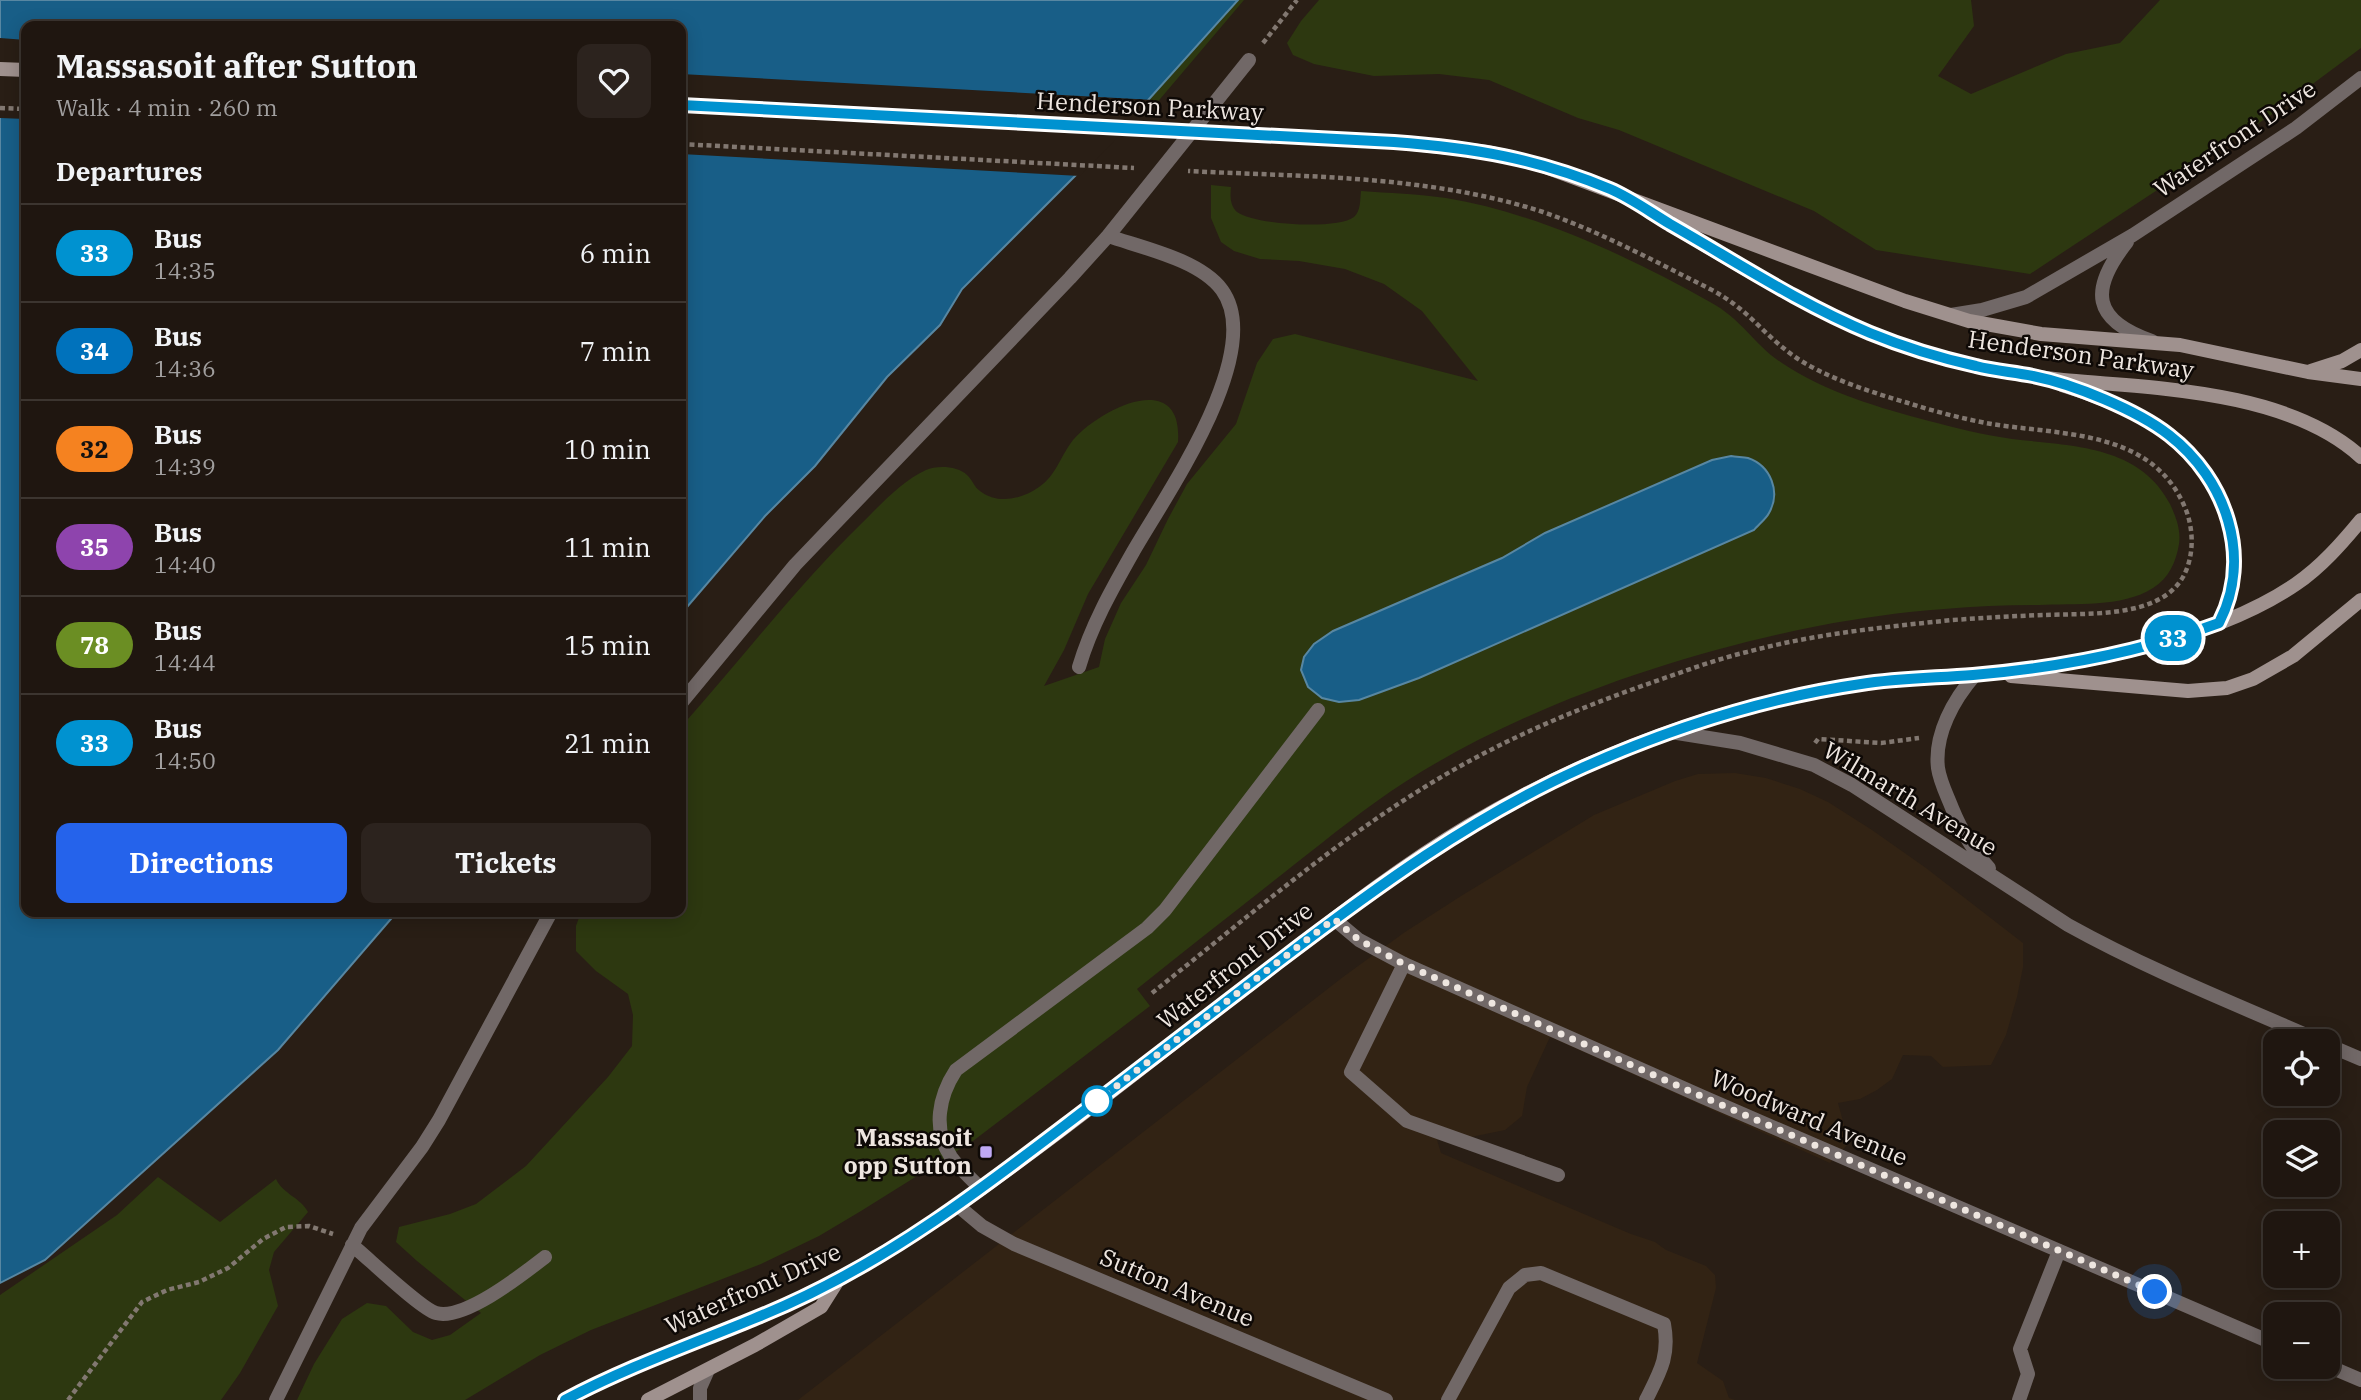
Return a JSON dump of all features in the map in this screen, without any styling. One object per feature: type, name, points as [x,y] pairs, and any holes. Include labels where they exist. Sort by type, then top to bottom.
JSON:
[{"type":"main road","points":[[0,69],[21,70]]},
{"type":"main road","name":"Henderson Parkway","points":[[686,105],[1394,142],[1488,152],[1524,159],[1949,315],[2023,332],[2156,343],[2204,350],[2308,372],[2361,379]]},
{"type":"main road","name":"Henderson Parkway","points":[[1611,190],[1817,308],[1870,333],[1954,361],[2034,376],[2156,387],[2259,407],[2318,426],[2361,457]]},
{"type":"main road","points":[[2308,372],[2343,361],[2361,350]]},
{"type":"main road","points":[[2034,376],[2094,396],[2148,421],[2183,447],[2209,478],[2226,512],[2234,548],[2234,583],[2227,609],[2219,623]]},
{"type":"main road","name":"Waterfront Drive","points":[[565,1400],[695,1340],[787,1304],[908,1238],[981,1189],[1414,861],[1514,800],[1671,732],[1752,707],[1835,688],[1890,680],[1975,675],[2131,649],[2177,638],[2257,607],[2300,582],[2333,552],[2361,520]]},
{"type":"main road","name":"Waterfront Drive","points":[[1975,675],[2188,691],[2227,688],[2260,675],[2292,656],[2361,600]]},
{"type":"main road","points":[[648,1400],[821,1307],[841,1276]]},
{"type":"street","points":[[686,697],[795,565],[1108,236],[1249,60]]},
{"type":"street","name":"Waterfront Drive","points":[[1949,315],[1982,310],[2026,297],[2133,235],[2296,128],[2361,78]]},
{"type":"street","name":"Waterfront Drive","points":[[2133,235],[2107,271],[2103,282],[2102,302],[2111,319],[2118,325],[2156,343]]},
{"type":"street","points":[[1079,667],[1092,628],[1104,605],[1207,424],[1229,366],[1234,335],[1232,312],[1223,292],[1209,275],[1185,263],[1108,236]]},
{"type":"street","name":"Wilmarth Avenue","points":[[1975,675],[1958,697],[1946,722],[1939,745],[1938,769],[1965,835],[1986,865],[2003,881]]},
{"type":"street","points":[[981,1189],[951,1157],[941,1135],[940,1112],[945,1087],[956,1070],[1156,919],[1318,710]]},
{"type":"street","name":"Wilmarth Avenue","points":[[1671,732],[1740,743],[1814,765],[1852,785],[2068,925],[2136,961],[2292,1029]]},
{"type":"street","points":[[276,1400],[352,1245],[373,1210],[422,1147],[439,1120],[548,917]]},
{"type":"street","name":"Woodward Avenue","points":[[1334,919],[1359,940],[1404,964],[2263,1338]]},
{"type":"street","points":[[1404,964],[1351,1072],[1407,1121],[1559,1175]]},
{"type":"street","points":[[2340,1050],[2361,1059]]},
{"type":"street","name":"Sutton Avenue","points":[[957,1205],[989,1230],[1014,1244],[1386,1400]]},
{"type":"street","points":[[352,1245],[429,1309],[447,1314],[457,1312],[499,1291],[545,1257]]},
{"type":"street","points":[[2019,1400],[2028,1374],[2020,1349],[2059,1251]]},
{"type":"street","points":[[1448,1400],[1509,1289],[1525,1275],[1541,1273],[1664,1324],[1668,1342],[1664,1363],[1646,1400]]},
{"type":"street","points":[[700,1400],[700,1388],[708,1370]]},
{"type":"street","points":[[2340,1371],[2361,1380]]},
{"type":"path","points":[[1249,60],[1297,0]]},
{"type":"path","points":[[0,108],[21,109]]},
{"type":"path","points":[[686,144],[1134,168]]},
{"type":"path","points":[[1152,993],[1378,818],[1427,785],[1538,725],[1698,667],[1799,640],[1921,623],[2127,610],[2152,603],[2170,593],[2183,578],[2192,540],[2189,520],[2175,490],[2151,463],[2134,452],[2091,437],[1983,422],[1948,414],[1907,403],[1824,372],[1784,349],[1753,318],[1723,296],[1584,227],[1530,208],[1470,193],[1401,184],[1176,170]]},
{"type":"path","points":[[1812,747],[1818,739],[1881,743],[1924,738]]},
{"type":"path","points":[[68,1400],[142,1302],[167,1290],[199,1282],[228,1268],[263,1239],[286,1227],[309,1226],[329,1231],[352,1245]]},
{"type":"shaded area","points":[[1735,773],[1766,778],[1828,802],[1926,868],[2023,943],[2023,967],[2017,997],[2006,1035],[1991,1065],[1943,1067],[1931,1056],[1903,1055],[1892,1079],[1860,1099],[1838,1103],[1849,1143],[1830,1163],[1550,1037],[1527,1087],[1522,1116],[1505,1130],[1466,1140],[1437,1140],[1441,1153],[1706,1266],[1715,1275],[1716,1288],[1697,1363],[1723,1381],[1729,1398],[1735,1400],[798,1400],[1343,977],[1405,932],[1594,815],[1698,774]]},
{"type":"green space","points":[[1202,0],[1244,0],[1155,105],[1117,99]]},
{"type":"green space","points":[[1319,0],[1971,0],[1974,26],[1938,76],[1971,94],[2066,54],[2120,43],[2160,0],[2361,0],[2361,48],[2271,115],[2030,274],[1876,250],[1814,211],[1619,130],[1578,118],[1489,80],[1439,74],[1374,76],[1314,64],[1293,55],[1287,43]]},
{"type":"green space","points":[[1211,185],[1231,187],[1232,204],[1237,212],[1277,223],[1314,225],[1345,221],[1358,212],[1361,191],[1446,198],[1514,214],[1615,253],[1710,302],[1731,316],[1772,356],[1834,391],[1891,411],[1960,429],[2012,439],[2079,447],[2121,459],[2157,484],[2170,504],[2179,534],[2176,557],[2171,569],[2159,584],[2127,599],[2098,603],[1928,610],[1818,626],[1766,637],[1658,667],[1551,706],[1451,755],[1405,782],[1363,812],[1137,989],[1150,1006],[973,1141],[819,1236],[761,1264],[591,1330],[540,1355],[465,1400],[297,1400],[314,1364],[342,1319],[367,1303],[386,1306],[413,1332],[432,1340],[450,1335],[481,1313],[396,1242],[399,1227],[450,1214],[476,1204],[526,1166],[608,1077],[632,1046],[633,1015],[628,994],[596,971],[576,951],[576,926],[579,917],[686,917],[686,721],[837,548],[908,480],[931,468],[953,468],[963,472],[987,495],[1002,499],[1018,497],[1045,482],[1073,440],[1102,416],[1138,401],[1154,400],[1168,406],[1176,419],[1178,442],[1088,594],[1064,650],[1044,686],[1099,667],[1105,639],[1121,603],[1146,565],[1187,484],[1236,424],[1257,363],[1273,339],[1295,334],[1478,381],[1422,311],[1384,284],[1345,269],[1299,261],[1260,259],[1234,251],[1221,242],[1211,218]],"holes":[[[1753,530],[1419,678],[1359,700],[1339,702],[1322,698],[1314,644],[1333,631],[1502,558],[1545,533]]]},
{"type":"green space","points":[[158,1177],[220,1222],[276,1179],[308,1212],[274,1252],[269,1270],[278,1306],[240,1373],[221,1400],[0,1400],[0,1295],[117,1215]]},
{"type":"water","points":[[0,0],[1238,0],[1123,128],[962,289],[940,325],[887,377],[815,466],[765,516],[686,608],[686,21],[21,21],[21,917],[393,917],[278,1050],[45,1260],[0,1283]]},
{"type":"water","points":[[1731,456],[1756,462],[1763,467],[1772,481],[1772,505],[1768,515],[1754,530],[1419,678],[1359,700],[1339,702],[1322,698],[1308,687],[1301,670],[1304,657],[1314,644],[1333,631],[1502,558],[1545,533],[1712,460]]},
{"type":"pier","points":[[0,38],[21,40],[21,119],[0,118]]},
{"type":"pier","points":[[686,74],[1154,100],[1080,176],[686,154]]},
{"type":"bus line","name":"33","points":[[565,1400],[695,1340],[787,1304],[908,1238],[1002,1174],[1391,877],[1466,827],[1565,775],[1671,732],[1778,700],[1863,683],[2021,669],[2177,638],[2219,623],[2227,609],[2234,583],[2231,529],[2219,495],[2209,478],[2183,447],[2148,421],[2073,388],[2034,376],[1954,361],[1870,333],[1817,308],[1611,190],[1524,159],[1469,149],[1394,142],[686,105]]},
{"type":"place","name":"Massasoit opp Sutton","points":[[986,1152]]},
{"type":"route","points":[[1097,1101],[1334,919],[1359,940],[1404,964],[1703,1097],[2155,1292]]}]
